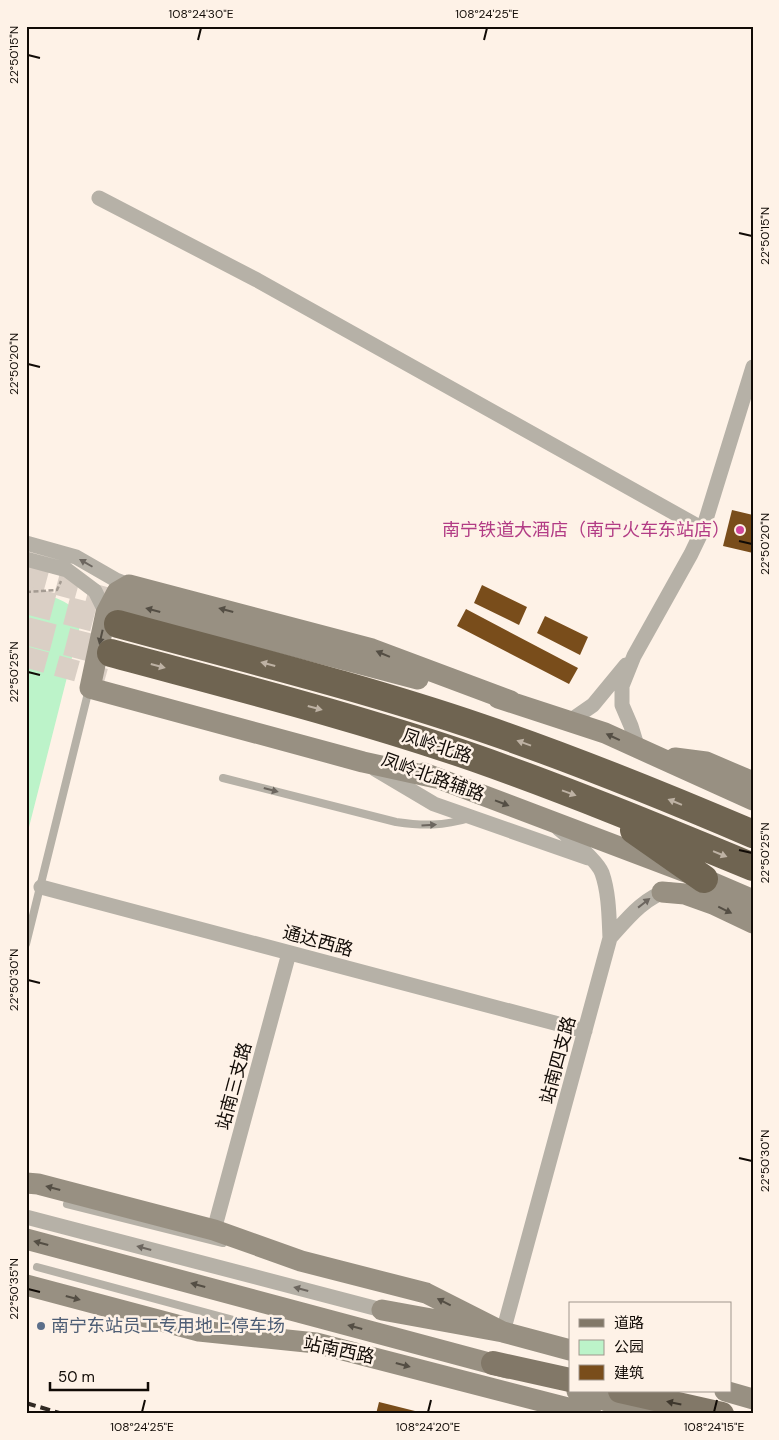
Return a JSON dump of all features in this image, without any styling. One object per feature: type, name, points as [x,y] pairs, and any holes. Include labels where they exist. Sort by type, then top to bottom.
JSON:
[{"type":"highway","name":"凤岭北路","points":[[119,606],[338,683],[481,728],[583,766],[753,834]]},
{"type":"highway","name":"凤岭北路","points":[[102,673],[332,713],[473,758],[594,802],[753,867]]},
{"type":"highway","points":[[594,802],[704,879]]},
{"type":"highway","points":[[716,819],[753,827]]},
{"type":"main road","points":[[493,1363],[569,1380]]},
{"type":"main road","points":[[624,1392],[722,1414]]},
{"type":"street","points":[[99,198],[257,280],[703,529]]},
{"type":"street","points":[[643,751],[622,705],[622,686],[634,656],[703,529],[753,367]]},
{"type":"street","points":[[26,544],[76,557],[116,580],[119,606],[102,673],[363,762],[436,778]]},
{"type":"street","points":[[26,559],[67,570],[119,606],[511,701],[605,734],[753,800]]},
{"type":"street","points":[[570,721],[592,705],[634,656]]},
{"type":"street","name":"凤岭北路辅路","points":[[102,673],[333,741],[704,879],[748,898]]},
{"type":"street","points":[[643,751],[706,762],[753,782]]},
{"type":"street","points":[[363,762],[434,804],[590,858]]},
{"type":"street","name":"站南四支路","points":[[503,1332],[610,938],[605,888],[601,871],[574,840],[544,819]]},
{"type":"street","points":[[610,938],[633,912],[648,900],[662,892],[682,886],[721,891],[748,898]]},
{"type":"street","name":"通达西路","points":[[40,887],[585,1031]]},
{"type":"street","points":[[662,892],[685,894],[713,904],[753,923]]},
{"type":"street","name":"站南三支路","points":[[214,1230],[289,953]]},
{"type":"street","points":[[26,1183],[38,1184],[214,1230],[301,1261],[426,1294],[503,1332]]},
{"type":"street","points":[[26,1218],[382,1310],[503,1332],[569,1350]]},
{"type":"street","points":[[26,1239],[493,1363],[569,1389]]},
{"type":"street","name":"站南西路","points":[[26,1286],[199,1331],[316,1343],[591,1414]]},
{"type":"street","points":[[580,1392],[646,1414]]},
{"type":"street","points":[[728,1392],[753,1399]]},
{"type":"lane","points":[[26,944],[40,887],[102,673]]},
{"type":"lane","points":[[223,778],[396,822],[428,825],[451,824],[474,817]]},
{"type":"lane","points":[[67,1204],[301,1261]]},
{"type":"lane","points":[[37,1267],[316,1343]]},
{"type":"path","points":[[26,592],[57,590],[67,570]]},
{"type":"green space","points":[[26,591],[53,597],[67,604],[78,616],[80,626],[26,839]]},
{"type":"building","name":"南宁铁道大酒店（南宁火车东站店）","points":[[732,510],[753,515],[753,553],[723,546]]},
{"type":"building","points":[[482,585],[527,607],[519,625],[474,603]]},
{"type":"building","points":[[466,609],[578,668],[569,684],[457,626]]},
{"type":"building","points":[[545,616],[588,637],[580,655],[537,633]]},
{"type":"building","points":[[379,1402],[423,1413],[423,1414],[376,1414]]},
{"type":"tunnel","points":[[26,576],[111,599]]},
{"type":"tunnel","points":[[26,600],[118,624]]},
{"type":"tunnel","points":[[26,631],[111,653]]},
{"type":"tunnel","points":[[26,657],[105,679]]},
{"type":"railway","points":[[26,1403],[63,1414]]},
{"type":"place","name":"南宁铁道大酒店（南宁火车东站店）","points":[[740,530]]},
{"type":"place","name":"南宁东站员工专用地上停车场","points":[[41,1326]]}]
